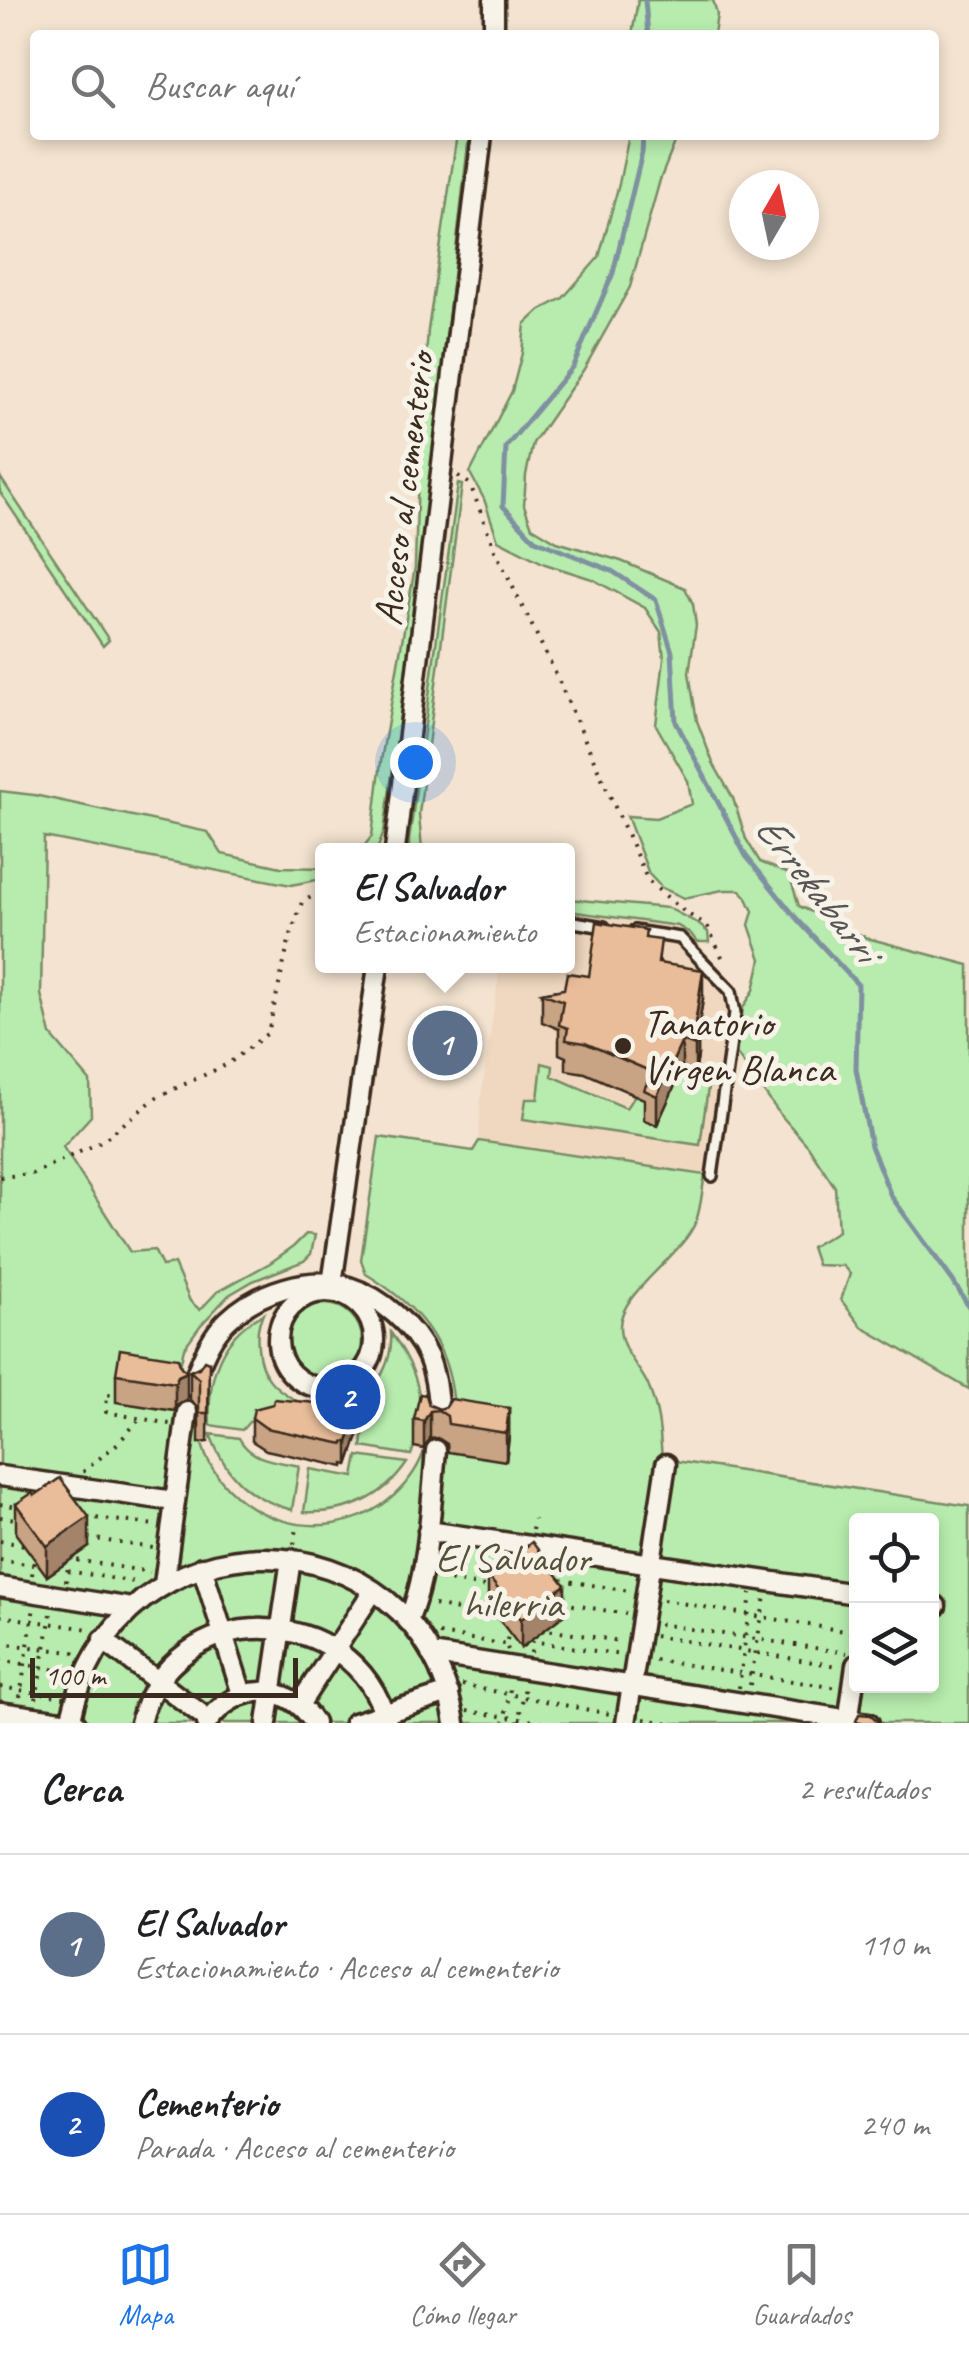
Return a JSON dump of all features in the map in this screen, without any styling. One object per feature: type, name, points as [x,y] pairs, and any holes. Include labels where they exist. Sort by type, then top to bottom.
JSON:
[{"type":"street","points":[[494,0],[494,30]]},
{"type":"street","name":"Acceso al cementerio","points":[[396,843],[481,140]]},
{"type":"street","points":[[332,1288],[377,973]]},
{"type":"street","points":[[191,1388],[209,1345],[227,1320],[256,1299],[310,1283],[332,1288],[352,1299],[365,1312],[373,1329],[373,1348],[366,1366],[354,1379],[336,1387],[317,1387],[300,1380],[286,1367],[278,1350],[278,1331],[285,1314],[298,1300],[332,1288],[351,1287],[395,1314],[414,1334],[434,1375],[439,1425]]},
{"type":"street","points":[[163,1582],[186,1419]]},
{"type":"street","points":[[411,1626],[428,1531],[436,1450]]},
{"type":"street","points":[[626,1720],[666,1464]]},
{"type":"street","points":[[0,1476],[174,1501]]},
{"type":"street","points":[[428,1531],[849,1593]]},
{"type":"street","points":[[17,1714],[72,1723],[75,1699],[102,1642],[132,1608],[163,1582],[202,1567],[246,1558],[291,1559],[334,1570],[373,1591],[411,1626],[431,1654],[450,1701],[354,1723]]},
{"type":"street","points":[[267,1723],[291,1559]]},
{"type":"street","points":[[202,1567],[242,1694]]},
{"type":"street","points":[[0,1586],[132,1608]]},
{"type":"street","points":[[299,1705],[373,1591]]},
{"type":"street","points":[[140,1723],[159,1681],[187,1652],[223,1634],[252,1628],[281,1628],[335,1649],[365,1677],[386,1718]]},
{"type":"street","points":[[102,1642],[208,1721],[229,1700],[242,1694],[272,1692],[299,1705],[314,1723]]},
{"type":"street","points":[[431,1654],[869,1723]]},
{"type":"street","points":[[848,1722],[852,1693]]},
{"type":"lane","points":[[575,922],[680,938],[731,991],[735,1013],[712,1176]]},
{"type":"path","points":[[442,464],[470,484],[496,553],[648,881],[707,925],[723,960],[712,972]]},
{"type":"path","points":[[0,1177],[32,1174],[101,1142],[157,1097],[228,1064],[268,1033],[302,902],[315,895]]},
{"type":"path","points":[[120,1396],[107,1394],[106,1412],[140,1419],[186,1419]]},
{"type":"path","points":[[140,1419],[71,1486],[75,1516],[171,1527]]},
{"type":"path","points":[[0,1504],[32,1509]]},
{"type":"path","points":[[0,1517],[31,1521]]},
{"type":"path","points":[[531,1539],[534,1519]]},
{"type":"path","points":[[72,1536],[168,1550]]},
{"type":"path","points":[[0,1542],[36,1547],[33,1565],[46,1594],[49,1623],[37,1693],[17,1714]]},
{"type":"path","points":[[554,1550],[551,1578],[849,1632]]},
{"type":"path","points":[[17,1714],[32,1621],[46,1594],[68,1571],[69,1559],[163,1582]]},
{"type":"path","points":[[0,1560],[33,1565]]},
{"type":"path","points":[[422,1569],[508,1575]]},
{"type":"path","points":[[422,1569],[489,1588]]},
{"type":"path","points":[[68,1571],[163,1582]]},
{"type":"path","points":[[742,1703],[742,1650],[748,1614],[760,1580]]},
{"type":"path","points":[[742,1703],[752,1675],[762,1617],[760,1580]]},
{"type":"path","points":[[548,1601],[740,1673],[849,1690]]},
{"type":"path","points":[[416,1602],[512,1620],[506,1644],[521,1668],[523,1698],[519,1721]]},
{"type":"path","points":[[0,1616],[49,1623],[102,1642]]},
{"type":"path","points":[[532,1641],[639,1638],[651,1623],[849,1653]]},
{"type":"path","points":[[411,1626],[506,1644]]},
{"type":"path","points":[[505,1720],[509,1696],[534,1628],[742,1650],[849,1666]]},
{"type":"path","points":[[0,1643],[45,1650],[102,1642]]},
{"type":"path","points":[[0,1660],[84,1675]]},
{"type":"path","points":[[0,1687],[75,1699]]},
{"type":"path","points":[[450,1701],[509,1696],[626,1720],[669,1723]]},
{"type":"path","points":[[450,1701],[505,1720],[547,1723]]},
{"type":"shaded area","points":[[575,912],[678,926],[691,934],[737,990],[743,1008],[720,1178],[479,1141],[480,1105],[499,973],[575,973]]},
{"type":"green space","points":[[638,0],[713,0],[717,14],[715,30],[633,30]]},
{"type":"green space","points":[[456,140],[468,140],[418,588],[384,832],[380,843],[366,843],[372,836],[415,567],[428,330]]},
{"type":"green space","points":[[628,140],[676,140],[660,180],[630,287],[584,369],[533,443],[524,505],[532,527],[557,542],[621,561],[685,588],[693,604],[696,625],[689,673],[697,721],[713,763],[733,798],[746,839],[760,862],[789,874],[799,906],[867,938],[969,965],[969,1389],[862,1327],[841,1300],[850,1274],[843,1266],[817,1265],[811,1247],[838,1231],[835,1187],[736,1053],[743,1008],[754,990],[761,959],[749,925],[753,911],[746,896],[740,890],[723,890],[684,898],[662,888],[649,874],[627,816],[656,818],[692,804],[688,781],[656,725],[664,659],[661,632],[645,608],[592,579],[545,564],[498,540],[470,473],[512,391],[525,324],[540,310],[563,298],[599,257]]},
{"type":"green space","points":[[0,477],[109,640],[103,646],[0,492]]},
{"type":"green space","points":[[458,484],[462,485],[419,814],[421,843],[409,841]]},
{"type":"green space","name":"El Salvador hilerria","points":[[0,791],[208,832],[222,854],[281,867],[315,868],[315,880],[291,885],[44,837],[41,994],[51,1035],[90,1081],[91,1116],[63,1147],[130,1252],[154,1250],[162,1266],[174,1264],[190,1301],[200,1310],[217,1292],[270,1263],[306,1234],[315,1235],[311,1254],[304,1261],[229,1295],[184,1348],[178,1374],[197,1389],[203,1448],[220,1479],[238,1497],[283,1521],[333,1524],[358,1517],[382,1505],[404,1485],[418,1466],[430,1438],[454,1408],[446,1365],[428,1329],[402,1299],[366,1274],[361,1260],[379,1137],[473,1151],[479,1141],[705,1175],[698,1216],[689,1234],[629,1301],[620,1327],[626,1350],[654,1402],[662,1459],[969,1506],[969,1723],[0,1723]]},
{"type":"green space","points":[[575,900],[668,908],[708,932],[709,942],[697,942],[678,926],[575,912]]},
{"type":"green space","points":[[659,1060],[709,1081],[700,1145],[523,1119],[526,1099],[538,1099],[542,1063],[553,1066],[552,1076],[626,1108]]},
{"type":"green space","points":[[325,1304],[351,1315],[362,1341],[351,1367],[325,1378],[299,1367],[288,1341],[299,1315]]},
{"type":"green space","points":[[263,1314],[258,1338],[263,1368],[281,1391],[309,1407],[249,1422],[242,1430],[210,1425],[211,1391],[219,1361],[236,1335]]},
{"type":"green space","points":[[391,1333],[409,1361],[419,1391],[420,1422],[411,1455],[362,1447],[364,1427],[318,1423],[337,1406],[362,1397],[377,1382],[387,1364]]},
{"type":"green space","points":[[210,1434],[239,1438],[257,1456],[299,1466],[292,1510],[263,1499],[241,1483],[223,1462]]},
{"type":"green space","points":[[358,1456],[407,1463],[387,1486],[362,1502],[334,1510],[304,1512],[310,1469],[354,1477]]},
{"type":"building","name":"Tanatorio Virgen Blanca","points":[[597,922],[646,930],[645,938],[661,940],[658,963],[703,970],[695,1046],[682,1041],[657,1096],[644,1090],[652,1072],[585,1043],[566,1040],[568,1028],[559,1025],[563,1001],[542,993],[564,989],[567,973],[589,976]]},
{"type":"building","points":[[120,1349],[178,1358],[187,1372],[178,1376],[175,1383],[116,1374]]},
{"type":"building","points":[[204,1360],[209,1362],[208,1413],[199,1413],[199,1379],[190,1371],[199,1368]]},
{"type":"building","points":[[420,1394],[426,1395],[429,1405],[439,1409],[451,1399],[509,1408],[506,1433],[448,1424],[447,1416],[438,1410],[430,1411],[424,1421],[414,1419]]},
{"type":"building","points":[[274,1399],[360,1407],[344,1444],[266,1428],[252,1418],[254,1409],[273,1404]]},
{"type":"building","points":[[60,1478],[89,1517],[47,1546],[16,1504]]},
{"type":"building","points":[[532,1542],[565,1585],[521,1619],[488,1576]]},
{"type":"building","points":[[859,1714],[871,1715],[880,1723],[859,1723]]},
{"type":"waterway","name":"Errekabarri","points":[[645,0],[648,30]]},
{"type":"waterway","name":"Errekabarri","points":[[643,140],[613,273],[573,366],[506,447],[503,506],[535,540],[612,571],[656,600],[672,652],[676,722],[746,856],[858,985],[856,1069],[871,1146],[891,1196],[969,1307]]},
{"type":"place","name":"El Salvador","points":[[445,1043]]},
{"type":"place","name":"Tanatorio Virgen Blanca","points":[[623,1046]]},
{"type":"place","name":"Cementerio","points":[[348,1397]]}]
